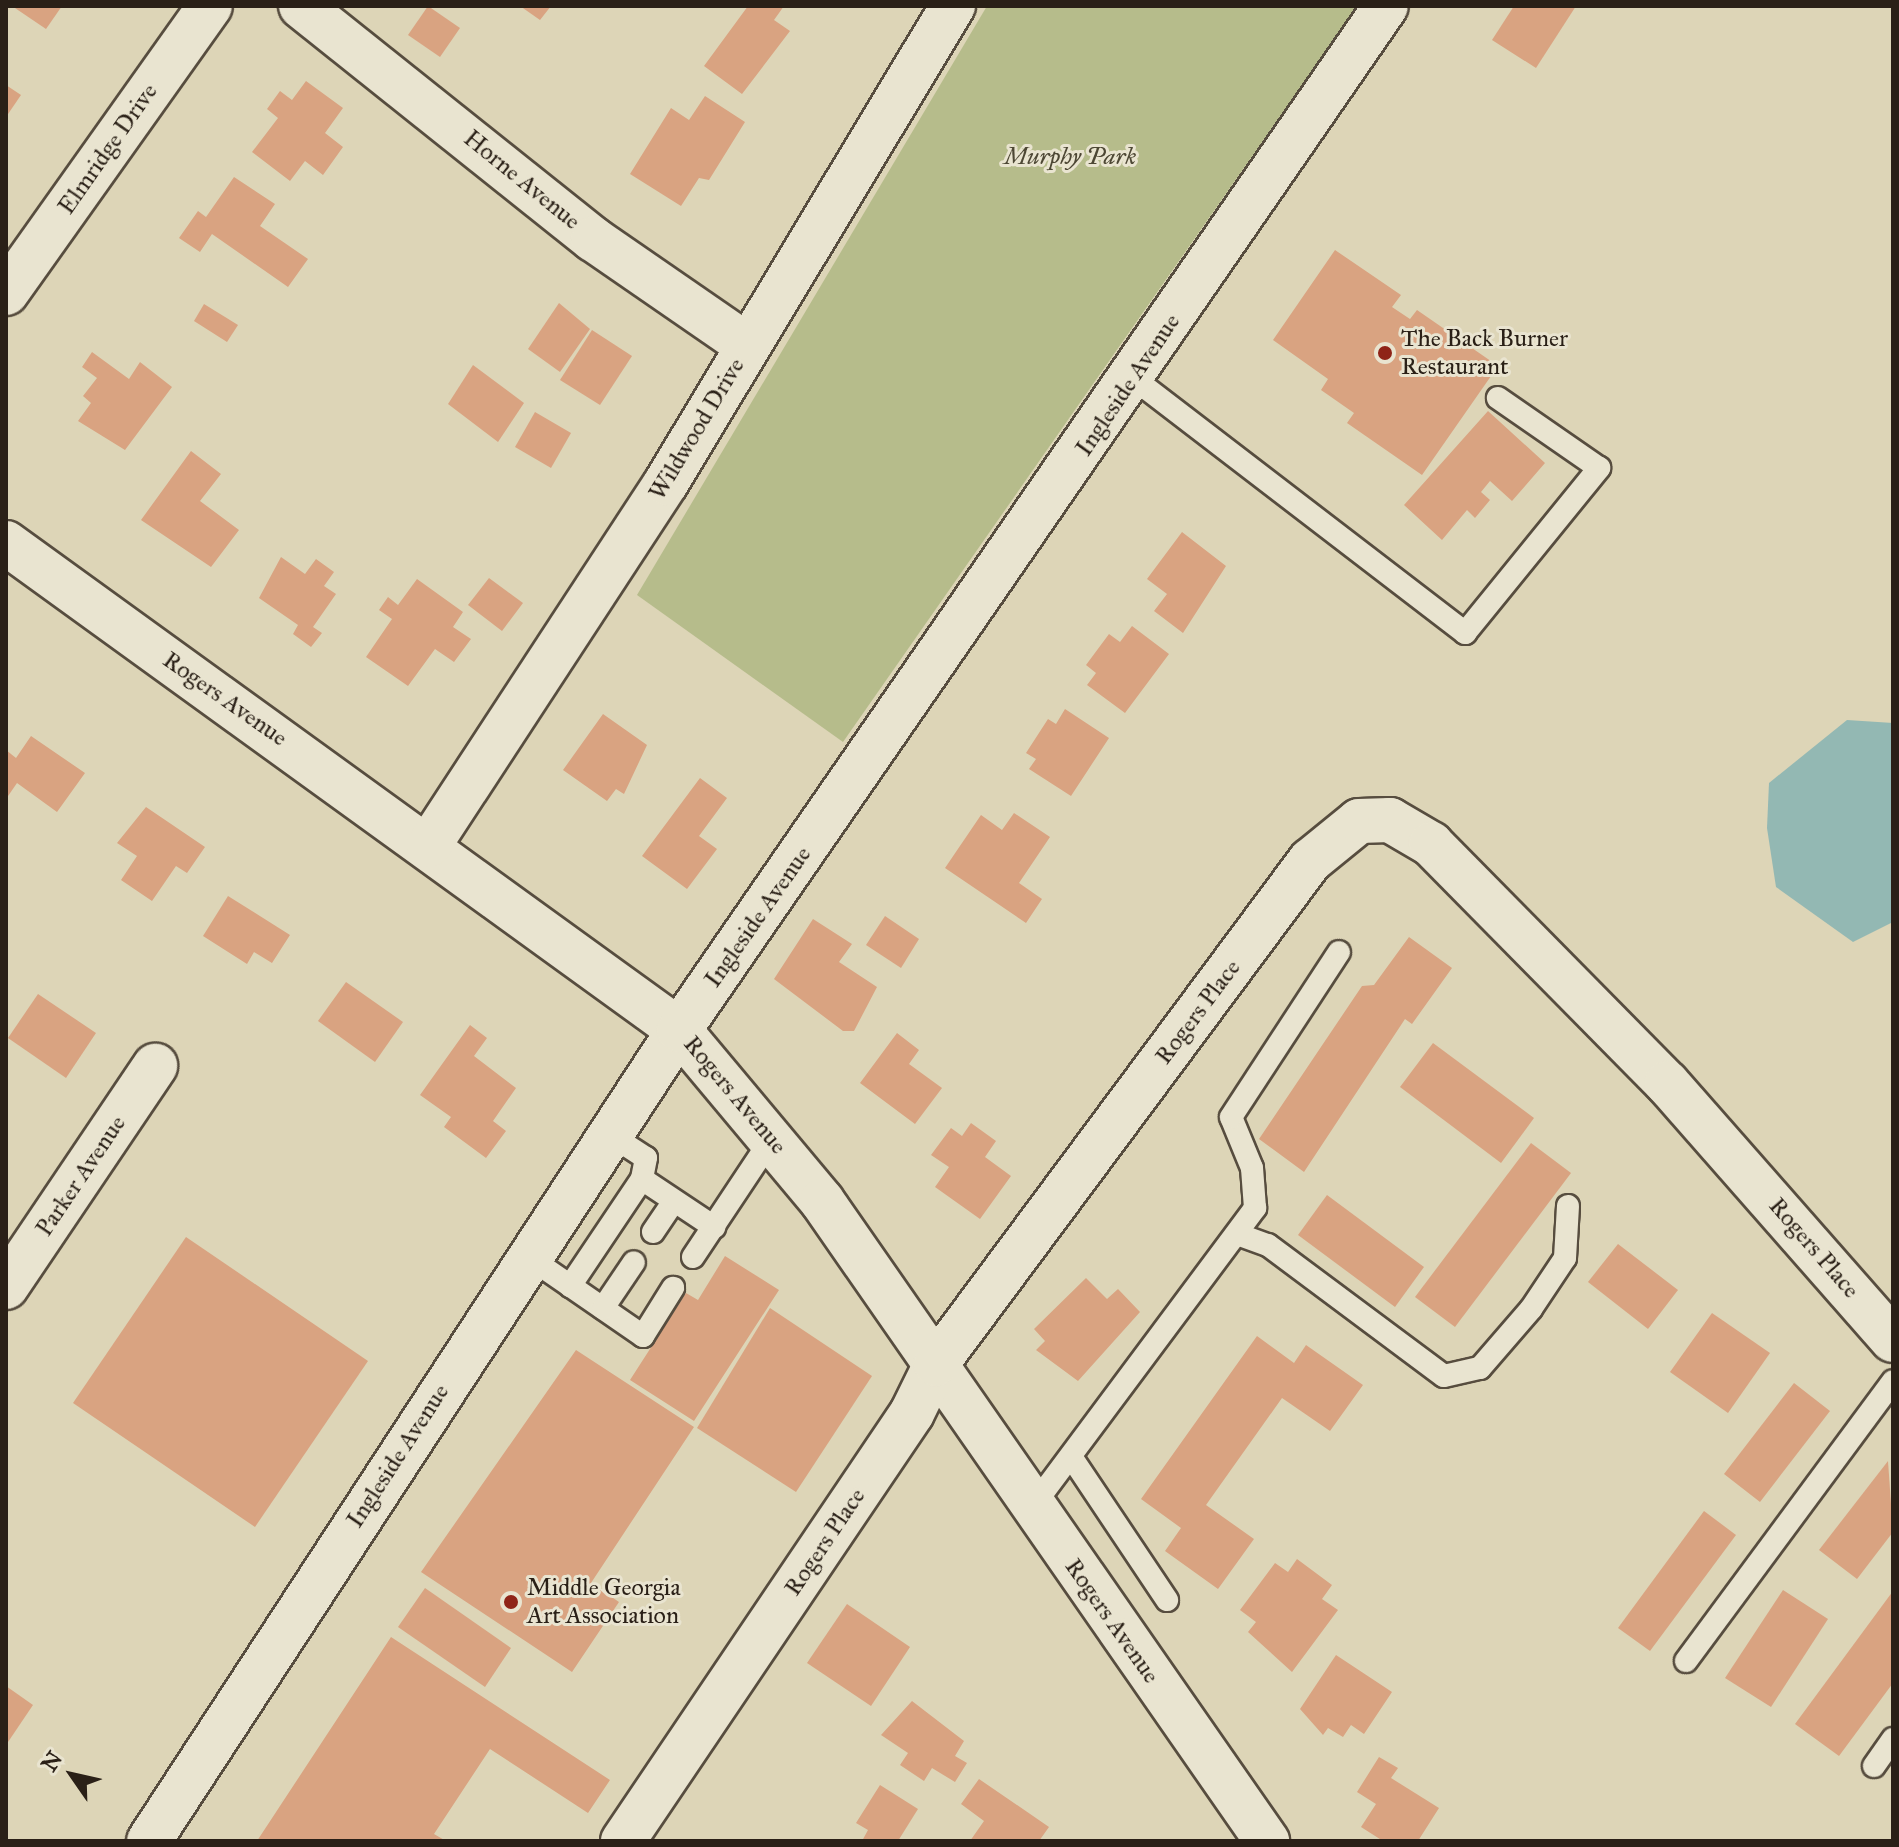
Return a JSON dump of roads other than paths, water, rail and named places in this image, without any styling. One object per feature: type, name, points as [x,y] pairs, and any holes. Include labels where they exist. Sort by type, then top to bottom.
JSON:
[{"type":"street","name":"Elmridge Drive","points":[[6,293],[210,6]]},
{"type":"street","name":"Horne Avenue","points":[[301,6],[593,239],[748,346]]},
{"type":"street","name":"Wildwood Drive","points":[[429,845],[748,346],[953,6]]},
{"type":"street","name":"Ingleside Avenue","points":[[149,1841],[527,1256],[679,1030],[1133,378],[1386,6]]},
{"type":"street","name":"Rogers Avenue","points":[[6,543],[429,845],[679,1030],[772,1138],[936,1364],[1267,1841]]},
{"type":"street","name":"Rogers Place","points":[[623,1841],[912,1413],[936,1364],[1310,861],[1359,821],[1390,820],[1431,844],[1667,1083],[1893,1340]]},
{"type":"street","name":"Parker Avenue","points":[[6,1287],[155,1066]]},
{"type":"lane","points":[[1133,378],[1465,633],[1599,468],[1498,398]]},
{"type":"lane","points":[[1033,1506],[1072,1458],[1255,1208],[1252,1168],[1231,1117],[1339,952]]},
{"type":"lane","points":[[570,1286],[642,1179],[646,1158],[609,1134]]},
{"type":"lane","points":[[693,1257],[772,1138]]},
{"type":"lane","points":[[642,1179],[714,1227]]},
{"type":"lane","points":[[653,1232],[674,1201]]},
{"type":"lane","points":[[1237,1234],[1268,1245],[1444,1376],[1480,1368],[1531,1309],[1565,1258],[1568,1206]]},
{"type":"lane","points":[[527,1256],[643,1336],[673,1288]]},
{"type":"lane","points":[[603,1308],[634,1262]]},
{"type":"lane","points":[[1686,1661],[1893,1381]]},
{"type":"lane","points":[[1072,1458],[1167,1600]]},
{"type":"lane","points":[[1874,1766],[1893,1739]]},
{"type":"water","points":[[1847,720],[1893,723],[1893,922],[1853,942],[1776,887],[1767,828],[1769,783]]},
{"type":"place","name":"The Back Burner Restaurant","points":[[1385,353]]},
{"type":"place","name":"Middle Georgia Art Association","points":[[511,1602]]},
{"type":"park label","name":"Murphy Park","points":[[1070,157]]}]
